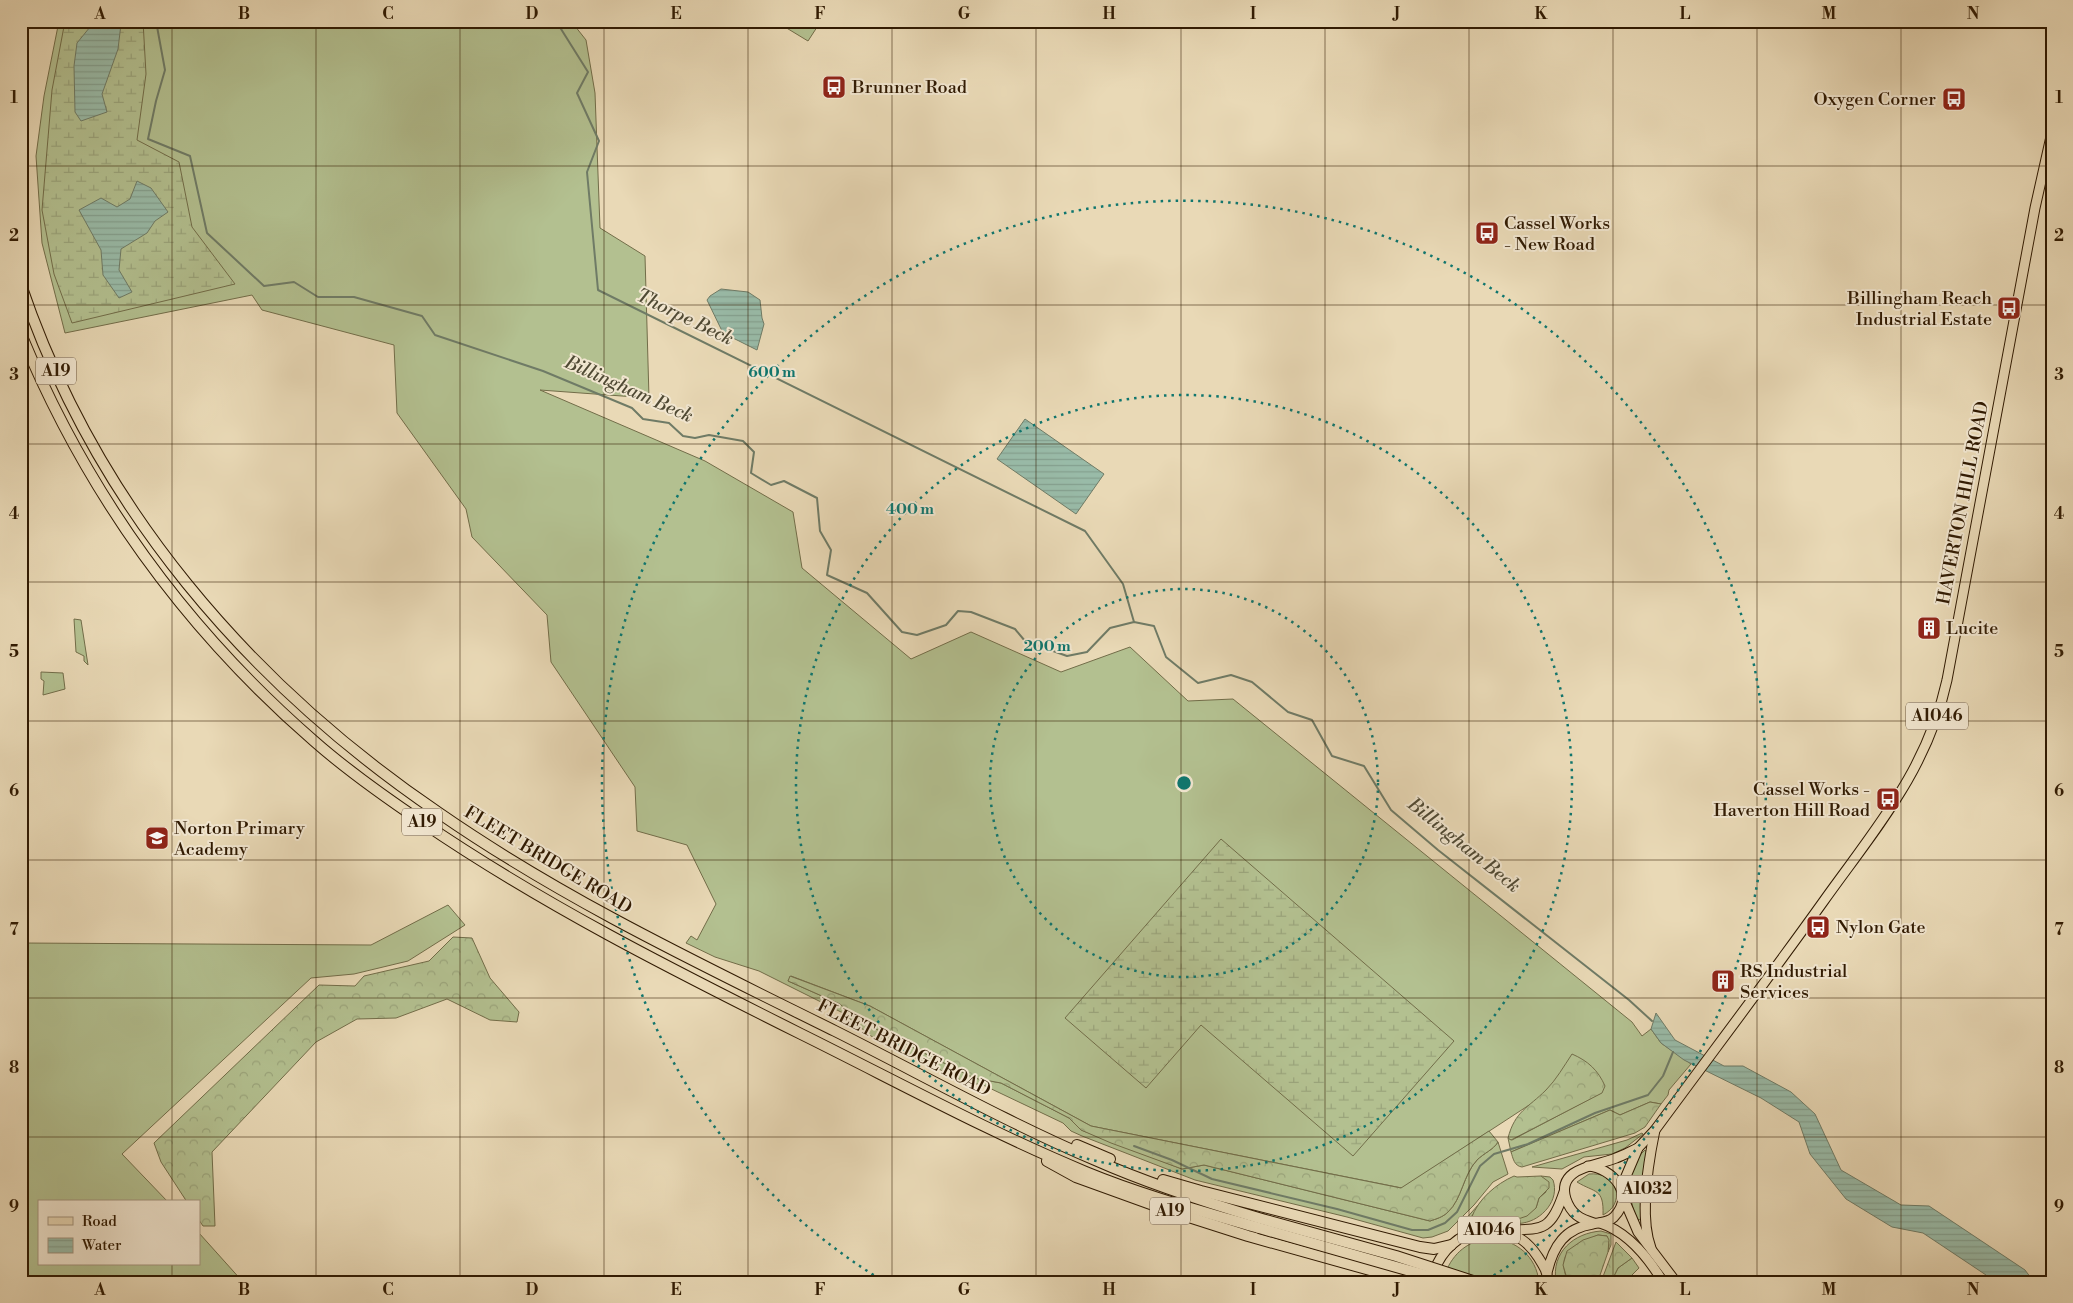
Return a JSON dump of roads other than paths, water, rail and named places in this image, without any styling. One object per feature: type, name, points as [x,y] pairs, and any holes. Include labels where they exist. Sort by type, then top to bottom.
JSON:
[{"type":"highway","name":"FLEET BRIDGE ROAD","points":[[21,285],[49,356],[79,418],[102,461],[147,532],[200,600],[257,664],[323,726],[400,786],[442,816],[580,900],[684,956],[1024,1127],[1099,1162],[1261,1224]]},
{"type":"highway","name":"FLEET BRIDGE ROAD","points":[[21,334],[45,391],[85,466],[154,570],[206,634],[248,679],[329,753],[389,799],[469,854],[592,927],[688,978],[985,1125],[1102,1178],[1171,1202],[1261,1224]]},
{"type":"highway","name":"A19","points":[[928,1078],[1108,1158],[1170,1183],[1429,1249],[1451,1245]]},
{"type":"highway","name":"A19","points":[[985,1125],[1076,1177],[1170,1211],[1366,1270],[1413,1282]]},
{"type":"highway","name":"A19","points":[[1261,1224],[1449,1282]]},
{"type":"highway","name":"A19","points":[[1261,1224],[1396,1256],[1476,1282]]},
{"type":"highway","points":[[1366,1270],[1394,1282]]},
{"type":"main road","name":"HAVERTON HILL ROAD","points":[[1588,1166],[1617,1158],[1638,1148],[1655,1130],[1878,829],[1917,766],[1935,724],[1947,680],[2035,208],[2052,132]]},
{"type":"main road","name":"A1032","points":[[1651,1248],[1646,1234],[1645,1218],[1655,1130]]},
{"type":"main road","name":"HAVERTON HILL ROAD","points":[[1622,1192],[1638,1148]]},
{"type":"main road","name":"A1046","points":[[1433,1282],[1433,1274],[1440,1258],[1451,1245],[1475,1231],[1524,1231],[1544,1226],[1558,1210],[1565,1187],[1572,1175],[1588,1166]]},
{"type":"main road","points":[[1588,1166],[1598,1167],[1610,1174],[1622,1192]]},
{"type":"main road","points":[[1564,1192],[1568,1204],[1575,1215],[1582,1220],[1597,1223]]},
{"type":"main road","name":"A1032","points":[[1622,1192],[1633,1224],[1676,1282]]},
{"type":"main road","name":"A1046","points":[[1548,1279],[1552,1254],[1556,1244],[1563,1237],[1580,1227],[1614,1216],[1620,1207],[1622,1192]]},
{"type":"main road","name":"A1032","points":[[1597,1223],[1617,1230],[1631,1242],[1663,1282]]},
{"type":"main road","name":"A1046","points":[[1496,1230],[1521,1240],[1528,1246],[1548,1279]]},
{"type":"water","points":[[121,24],[118,49],[102,94],[107,112],[81,121],[75,112],[74,66],[77,43],[90,27]]},
{"type":"water","points":[[137,181],[151,188],[168,212],[155,221],[147,233],[121,249],[119,270],[132,292],[119,298],[103,275],[101,250],[79,210],[101,198],[117,207],[130,199]]},
{"type":"water","points":[[721,289],[748,292],[760,300],[764,324],[757,350],[723,333],[707,300]]},
{"type":"water","points":[[1025,419],[1104,474],[1076,514],[997,459]]},
{"type":"water","points":[[1656,1013],[1675,1040],[1724,1066],[1743,1066],[1791,1092],[1815,1114],[1841,1170],[1901,1205],[1929,1206],[2025,1270],[2034,1282],[1992,1282],[1986,1275],[1923,1233],[1892,1227],[1846,1199],[1810,1154],[1799,1122],[1761,1098],[1684,1060],[1661,1043],[1651,1029]]},
{"type":"waterway","name":"Billingham Beck","points":[[156,21],[165,70],[148,139],[190,156],[207,233],[264,286],[294,282],[318,297],[354,297],[422,316],[435,335],[543,371],[632,408],[643,419],[669,423],[683,436],[695,438],[709,435],[743,441],[754,452],[751,473],[771,485],[784,481],[817,498],[820,531],[831,550],[827,575],[867,593],[902,632],[917,635],[946,625],[958,611],[971,612],[1015,629],[1025,641],[1067,656],[1087,652],[1110,628],[1134,622],[1154,626],[1166,657],[1198,683],[1231,675],[1252,682],[1288,712],[1312,720],[1332,756],[1364,766],[1391,810],[1438,850],[1629,1000],[1652,1021]]},
{"type":"waterway","name":"Thorpe Beck","points":[[556,21],[588,72],[577,93],[599,141],[587,172],[598,290],[1085,531],[1123,584],[1134,622]]},
{"type":"waterway","points":[[1134,1146],[1172,1160],[1212,1179],[1337,1209],[1412,1230],[1428,1230],[1445,1223],[1457,1212],[1480,1166],[1494,1154],[1528,1144],[1595,1113],[1648,1095],[1663,1076],[1673,1052]]},
{"type":"place","name":"Brunner Road","points":[[834,87]]},
{"type":"place","name":"Oxygen Corner","points":[[1954,99]]},
{"type":"place","name":"Cassel Works - New Road","points":[[1487,233]]},
{"type":"place","name":"Billingham Reach Industrial Estate","points":[[2009,308]]},
{"type":"place","name":"Lucite","points":[[1929,628]]},
{"type":"place","name":"Cassel Works - Haverton Hill Road","points":[[1888,799]]},
{"type":"place","name":"Norton Primary Academy","points":[[157,838]]},
{"type":"place","name":"Nylon Gate","points":[[1818,927]]},
{"type":"place","name":"RS Industrial Services","points":[[1723,981]]}]
